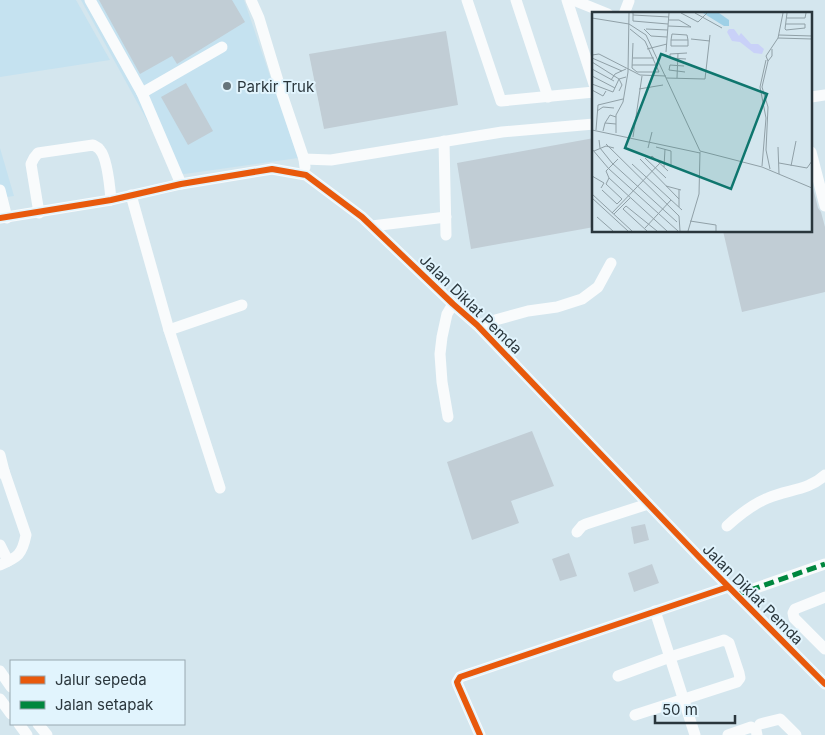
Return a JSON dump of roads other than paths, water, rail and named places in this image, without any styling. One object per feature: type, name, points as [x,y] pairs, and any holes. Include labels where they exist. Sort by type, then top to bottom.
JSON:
[{"type":"street","points":[[90,0],[142,93],[181,184]]},
{"type":"street","points":[[251,0],[259,18],[304,159],[306,176]]},
{"type":"street","points":[[467,0],[501,102],[592,92]]},
{"type":"street","points":[[516,0],[548,97]]},
{"type":"street","points":[[568,0],[592,78]]},
{"type":"street","points":[[573,0],[603,12]]},
{"type":"street","points":[[142,93],[222,47]]},
{"type":"street","points":[[812,97],[825,95]]},
{"type":"street","points":[[304,159],[332,160],[502,132],[592,124]]},
{"type":"street","points":[[444,141],[446,235]]},
{"type":"street","points":[[39,213],[31,164],[38,153],[93,145],[99,148],[102,152],[108,177],[111,200]]},
{"type":"street","points":[[812,156],[825,206]]},
{"type":"street","name":"Jalan Diklat Pemda","points":[[4,218],[111,200],[181,184],[272,169],[306,176],[338,198],[372,226],[477,325],[732,591],[825,684]]},
{"type":"street","points":[[0,190],[4,218]]},
{"type":"street","points":[[131,195],[169,330],[220,488]]},
{"type":"street","points":[[372,226],[446,217]]},
{"type":"street","points":[[477,325],[528,311],[557,307],[582,299],[598,287],[611,263]]},
{"type":"street","points":[[448,417],[442,382],[440,354],[447,314],[453,304]]},
{"type":"street","points":[[169,330],[242,305]]},
{"type":"street","points":[[0,455],[2,472],[26,535],[24,545],[18,556],[4,564],[0,545]]},
{"type":"street","points":[[727,526],[757,503],[770,497],[812,485],[825,475]]},
{"type":"street","points":[[577,532],[586,524],[648,504]]},
{"type":"street","points":[[480,735],[458,685],[457,682],[460,677],[656,614],[825,564]]},
{"type":"street","points":[[825,597],[795,609],[792,613],[794,618],[825,648]]},
{"type":"street","points":[[656,614],[695,735]]},
{"type":"street","points":[[618,676],[724,640],[729,643],[739,673],[740,678],[737,682],[635,715]]},
{"type":"street","points":[[0,671],[10,686]]},
{"type":"street","points":[[0,698],[10,713]]},
{"type":"street","points":[[728,735],[751,727],[759,730],[780,719],[796,735]]},
{"type":"street","points":[[39,725],[47,735]]},
{"type":"place","name":"Parkir Truk","points":[[227,86]]}]
